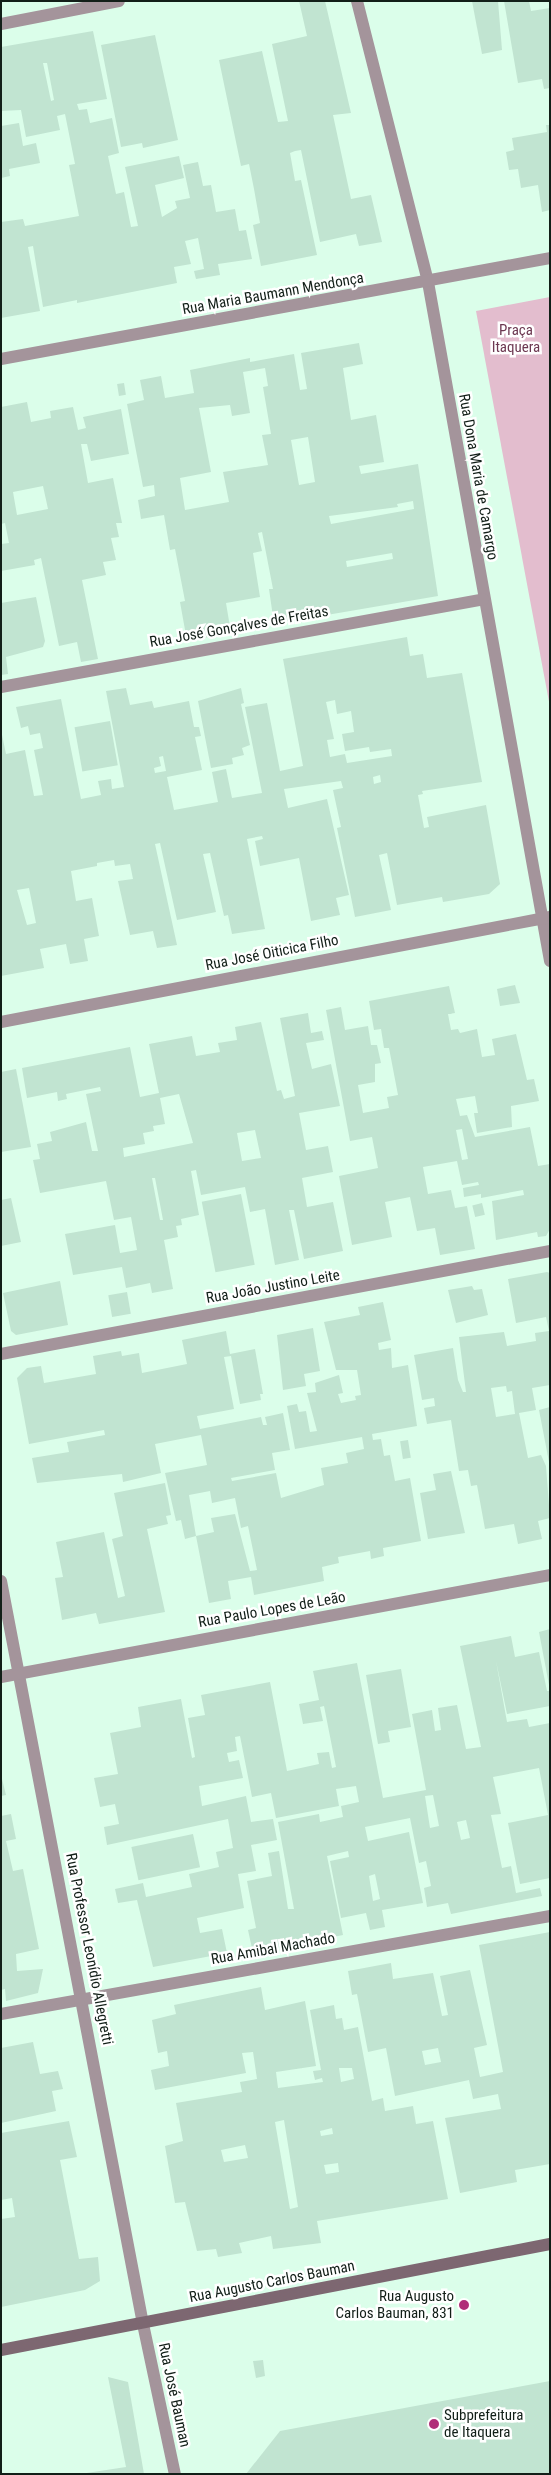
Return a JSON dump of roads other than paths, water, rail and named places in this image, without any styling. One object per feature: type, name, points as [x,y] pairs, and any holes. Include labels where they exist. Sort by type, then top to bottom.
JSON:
[{"type":"main road","name":"Rua Augusto Carlos Bauman","points":[[1,2350],[550,2244]]},
{"type":"street","points":[[1,24],[119,1]]},
{"type":"street","name":"Rua Dona Maria de Camargo","points":[[357,1],[428,282],[483,599],[545,918],[550,961]]},
{"type":"street","name":"Rua Maria Baumann Mendonça","points":[[1,359],[428,282],[550,258]]},
{"type":"street","name":"Rua José Gonçalves de Freitas","points":[[1,686],[483,599]]},
{"type":"street","name":"Rua José Oiticica Filho","points":[[1,1022],[545,918]]},
{"type":"street","name":"Rua João Justino Leite","points":[[1,1354],[550,1251]]},
{"type":"street","name":"Rua Paulo Lopes de Leão","points":[[1,1677],[550,1575]]},
{"type":"street","name":"Rua Professor Leonídio Allegretti","points":[[1,1581],[143,2324]]},
{"type":"street","name":"Rua Amibal Machado","points":[[1,2014],[550,1916]]},
{"type":"street","name":"Rua José Bauman","points":[[143,2324],[175,2474]]},
{"type":"place","name":"Rua Augusto Carlos Bauman, 831","points":[[464,2305]]},
{"type":"place","name":"Subprefeitura de Itaquera","points":[[434,2424]]},
{"type":"park label","name":"Praça Itaquera","points":[[516,338]]}]
